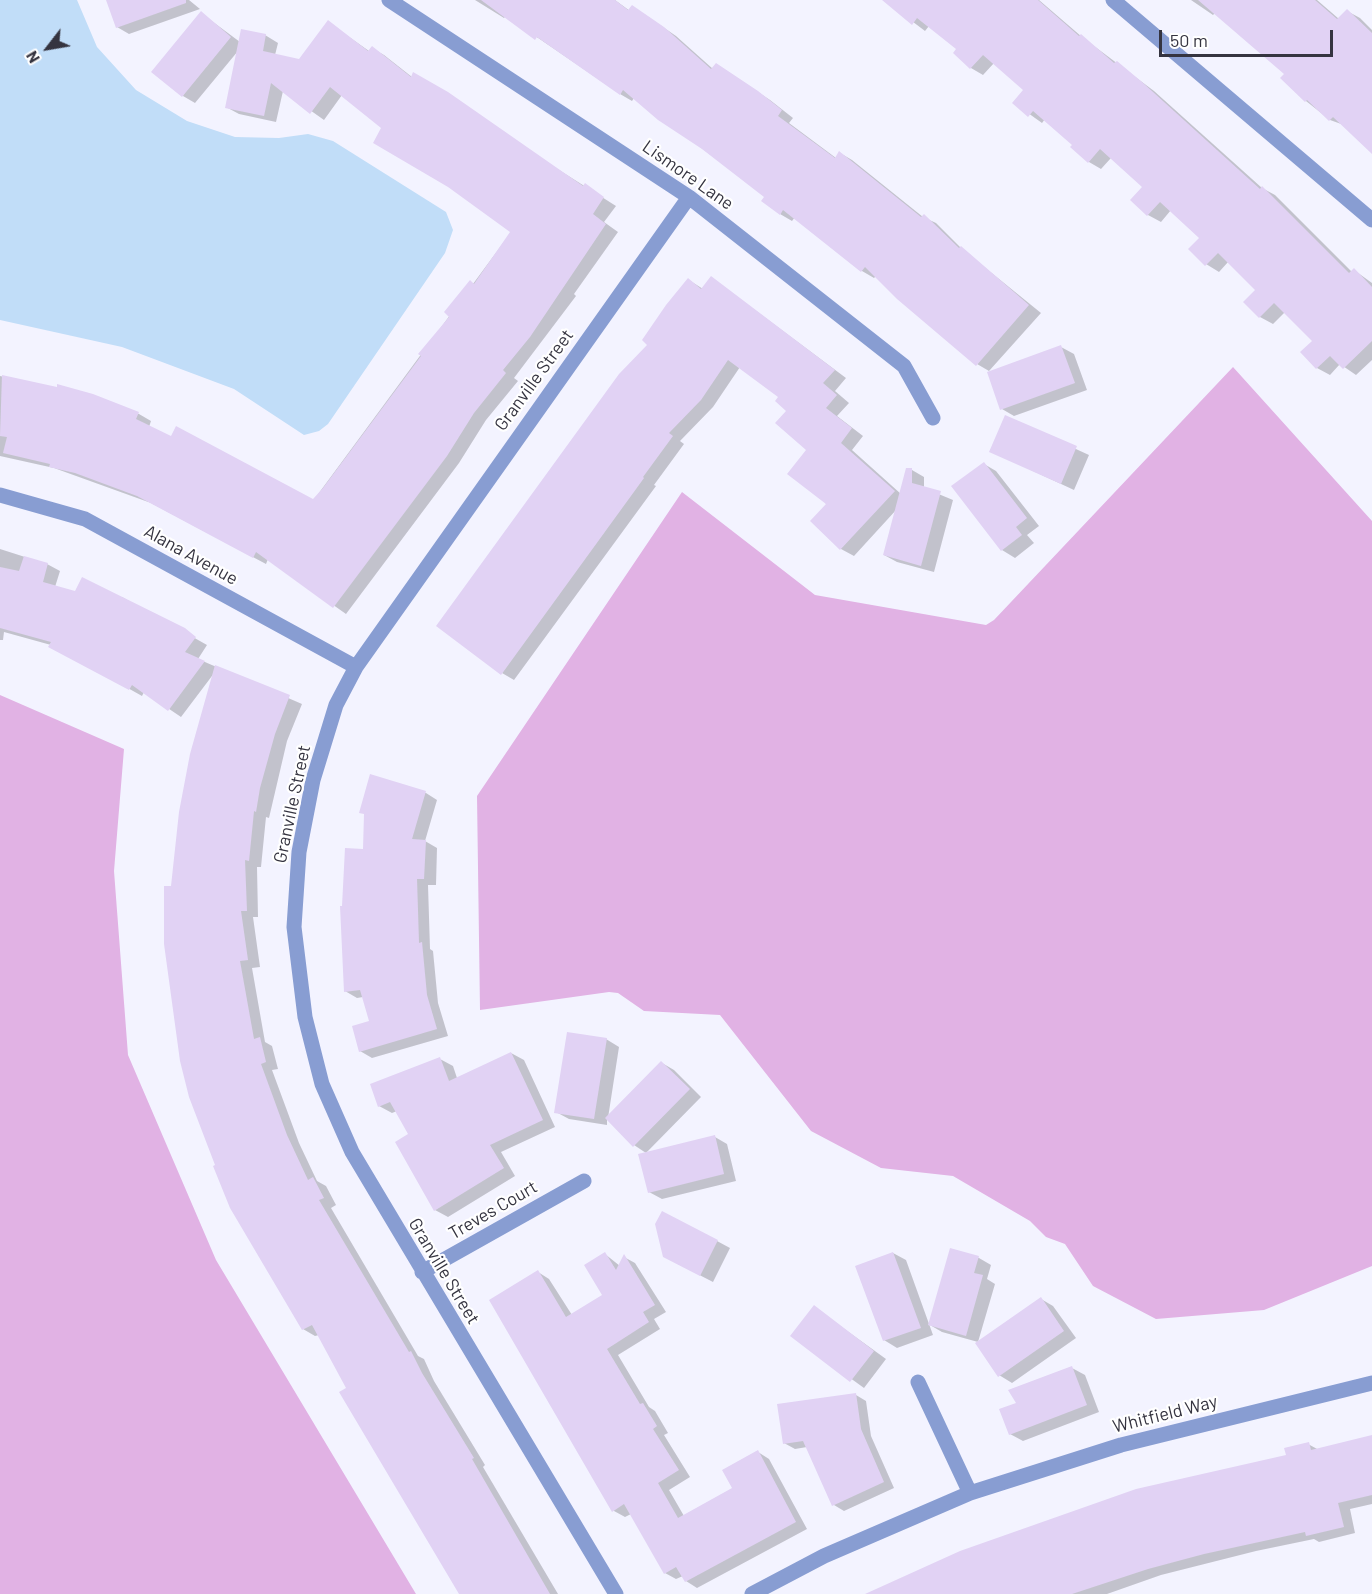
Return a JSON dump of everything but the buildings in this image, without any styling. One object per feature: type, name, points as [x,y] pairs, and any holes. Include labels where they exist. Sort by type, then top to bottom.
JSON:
[{"type":"street","name":"Lismore Lane","points":[[389,0],[689,196],[904,366],[933,418]]},
{"type":"street","points":[[1113,0],[1372,220]]},
{"type":"street","name":"Granville Street","points":[[616,1594],[352,1152],[322,1084],[305,1017],[294,927],[299,852],[313,780],[336,705],[356,667],[689,196]]},
{"type":"street","name":"Alana Avenue","points":[[0,495],[85,519],[356,667]]},
{"type":"street","name":"Treves Court","points":[[422,1272],[584,1181]]},
{"type":"street","points":[[918,1382],[970,1494]]},
{"type":"street","name":"Whitfield Way","points":[[752,1594],[824,1556],[970,1494],[1121,1445],[1372,1383]]},
{"type":"shaded area","points":[[1233,367],[1372,521],[1372,1266],[1264,1310],[1156,1319],[1093,1286],[1065,1244],[1046,1237],[1030,1221],[953,1176],[881,1168],[811,1131],[720,1015],[644,1011],[618,993],[609,992],[480,1010],[477,796],[682,492],[815,595],[986,625],[994,620]]},
{"type":"shaded area","points":[[0,695],[124,749],[114,871],[128,1055],[216,1260],[416,1594],[0,1594]]},
{"type":"water","points":[[0,0],[77,0],[97,47],[136,90],[187,121],[235,137],[279,138],[308,134],[333,141],[446,212],[453,230],[445,253],[328,424],[319,431],[304,435],[234,389],[122,347],[0,320]]}]
